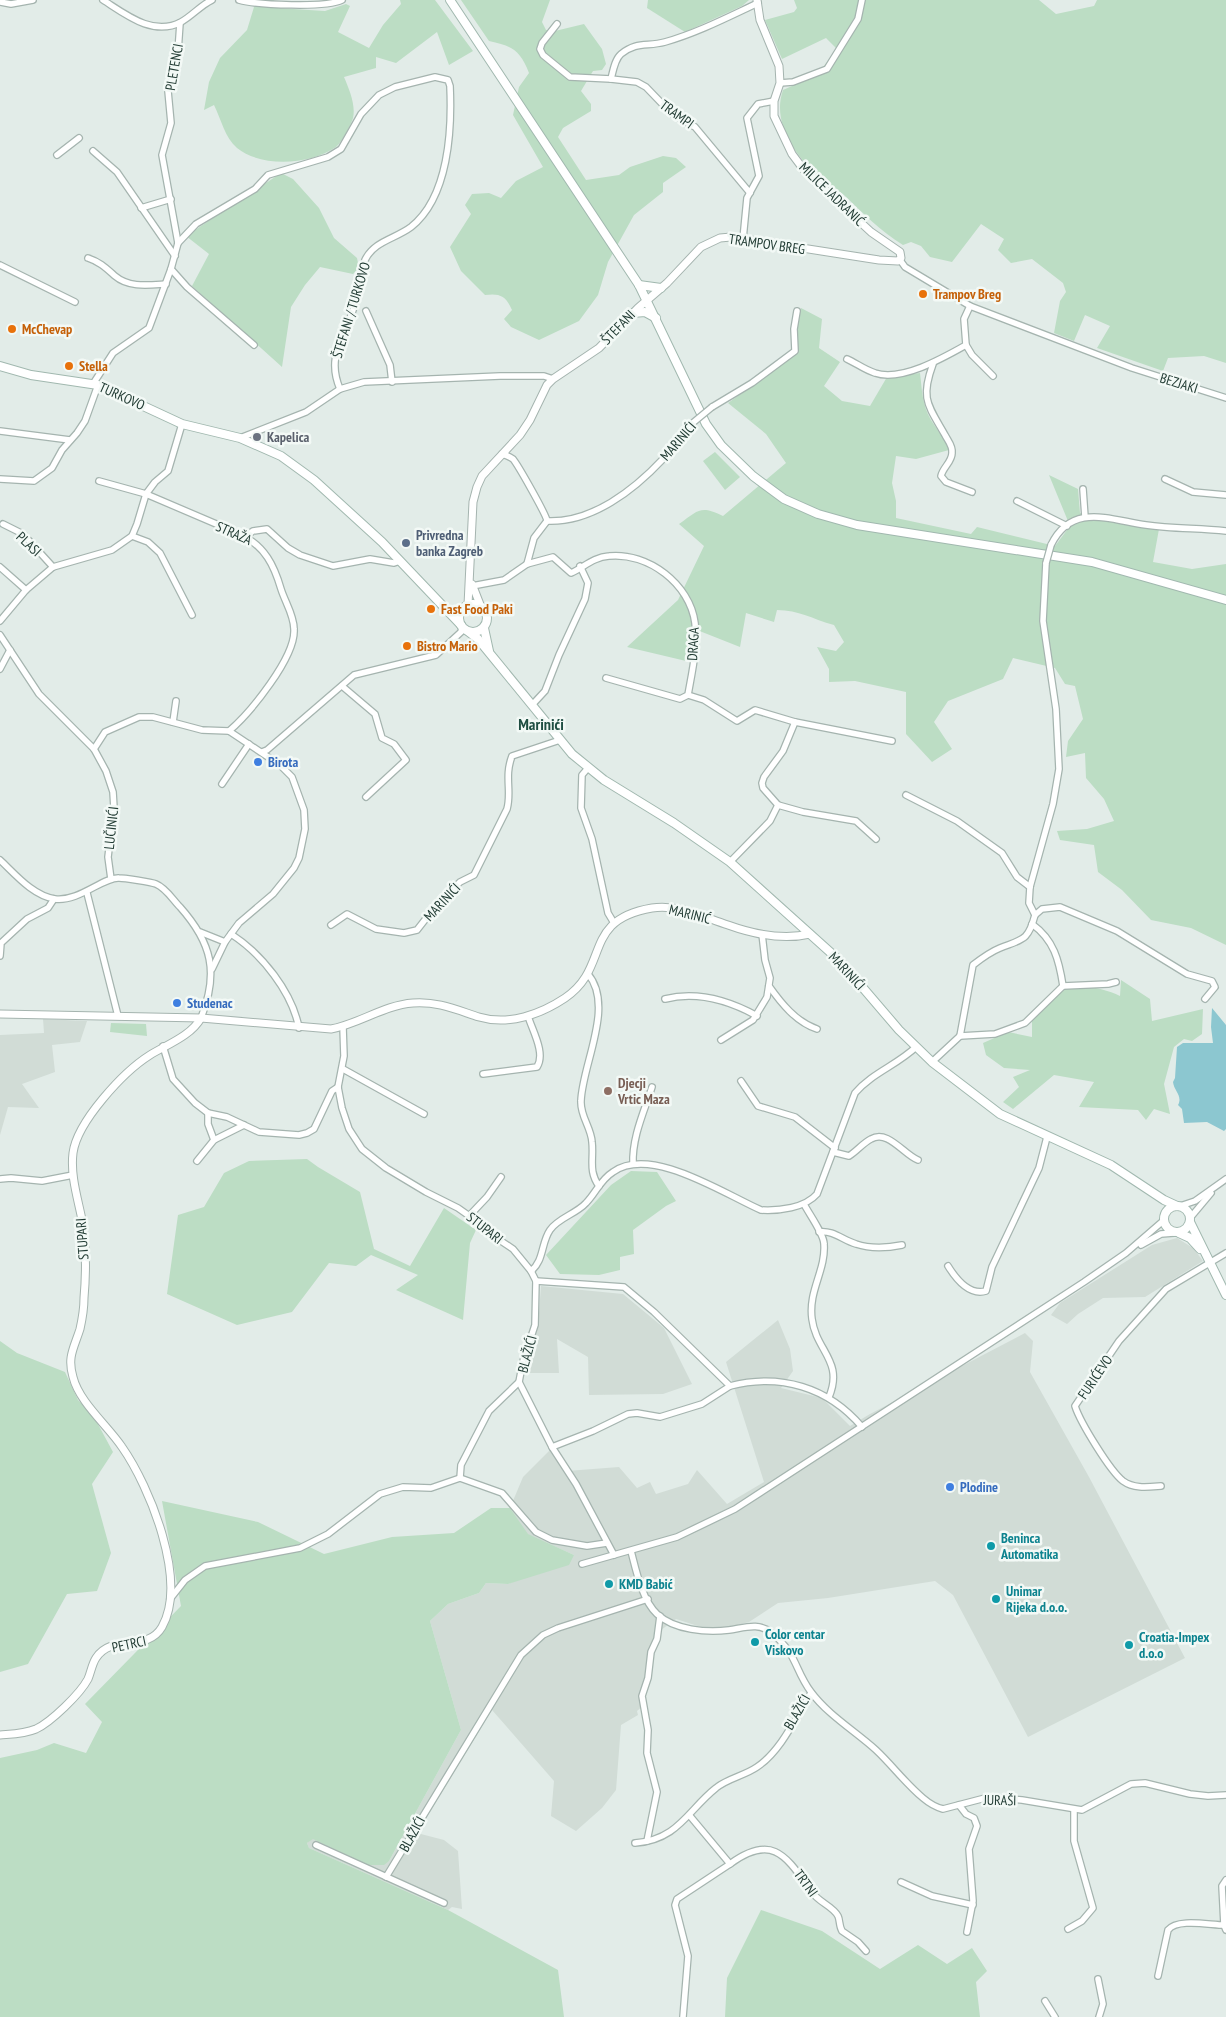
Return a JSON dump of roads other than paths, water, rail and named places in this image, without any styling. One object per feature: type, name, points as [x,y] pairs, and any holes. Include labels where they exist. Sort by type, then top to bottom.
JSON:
[{"type":"main road","points":[[450,0],[639,285],[694,403],[706,424],[735,461],[784,499],[818,514],[857,525],[1092,562],[1226,600]]},
{"type":"main road","points":[[639,285],[661,288]]},
{"type":"main road","points":[[633,312],[645,312],[656,318]]},
{"type":"main road","name":"TURKOVO","points":[[0,366],[31,375],[96,384],[182,424],[240,438],[281,456],[314,480]]},
{"type":"main road","name":"MARINIĆI","points":[[314,480],[382,542],[436,597],[492,657],[560,740],[588,768],[674,823],[730,862],[840,960],[899,1030],[932,1062],[1000,1114],[1110,1165],[1141,1186],[1178,1206]]},
{"type":"main road","name":"MARINIĆI","points":[[436,597],[452,607],[480,606],[487,616],[484,628],[492,657]]},
{"type":"main road","name":"MARINIĆI","points":[[464,628],[460,616],[466,607]]},
{"type":"main road","points":[[464,628],[477,632],[484,628]]},
{"type":"main road","name":"MARINIĆI","points":[[1141,1186],[1159,1203],[1164,1218]]},
{"type":"main road","points":[[1208,1259],[1190,1238],[1167,1228],[1164,1218],[1169,1208],[1178,1206],[1187,1211],[1226,1295]]},
{"type":"main road","points":[[1177,1233],[1186,1229],[1190,1220]]},
{"type":"street","points":[[0,2],[10,4],[33,0]]},
{"type":"street","name":"PLETENCI","points":[[103,0],[140,23],[164,27],[180,23],[212,0]]},
{"type":"street","points":[[239,0],[263,4],[326,5],[342,0]]},
{"type":"street","points":[[780,83],[793,82],[827,68],[858,19],[862,0]]},
{"type":"street","name":"MILICE JADRANIĆ","points":[[611,79],[618,56],[628,49],[641,44],[663,43],[716,23],[758,2],[766,38],[780,66],[780,83],[773,109],[777,124],[792,154],[804,170],[871,232],[897,249],[901,254],[900,260]]},
{"type":"street","name":"PLETENCI","points":[[0,478],[34,481],[44,476],[52,468],[84,421],[96,384],[113,353],[149,328],[166,284],[178,243],[162,155],[171,123],[168,91],[177,66],[180,23]]},
{"type":"street","points":[[557,24],[542,43],[540,49],[543,55],[558,64],[565,74],[570,77],[611,79]]},
{"type":"street","name":"ŠTEFANI / TURKOVO","points":[[178,243],[196,224],[255,189],[268,174],[328,157],[341,149],[361,114],[379,95],[395,86],[435,78],[448,80],[450,86],[450,135],[439,182],[422,215],[411,226],[369,252],[365,260],[353,312],[339,339],[335,356],[335,375],[340,389]]},
{"type":"street","name":"TRAMPI","points":[[611,79],[637,82],[646,87],[672,114],[695,127],[750,193]]},
{"type":"street","points":[[743,239],[745,210],[750,193],[759,176],[747,118],[758,104],[774,101]]},
{"type":"street","points":[[57,155],[79,138]]},
{"type":"street","points":[[93,151],[117,172],[175,256]]},
{"type":"street","points":[[141,208],[171,199]]},
{"type":"street","name":"TRAMPOV BREG","points":[[679,270],[706,242],[720,238],[743,239],[866,258],[900,260]]},
{"type":"street","points":[[88,258],[106,266],[124,282],[147,285],[166,284]]},
{"type":"street","points":[[900,260],[905,267],[970,306],[964,318],[966,345],[972,355],[993,376]]},
{"type":"street","points":[[0,265],[75,302]]},
{"type":"street","points":[[171,269],[187,287],[254,345]]},
{"type":"street","name":"ŠTEFANI","points":[[502,454],[530,420],[547,385],[553,379],[588,357],[679,270]]},
{"type":"street","name":"BEZJAKI","points":[[970,306],[1132,368],[1226,398]]},
{"type":"street","points":[[366,311],[390,365],[392,382]]},
{"type":"street","name":"MARINIĆI","points":[[547,521],[567,520],[590,513],[625,494],[643,480],[660,463],[689,426],[712,407],[752,383],[795,351],[794,329],[797,311]]},
{"type":"street","points":[[847,359],[881,374],[916,369],[932,364],[966,345]]},
{"type":"street","points":[[932,364],[925,394],[928,408],[952,446],[952,454],[942,470],[941,476],[946,482],[972,492]]},
{"type":"street","points":[[240,438],[306,412],[340,389],[364,382],[500,376],[544,376],[553,379]]},
{"type":"street","points":[[0,621],[26,590],[53,567],[112,550],[132,536],[138,524],[146,494],[155,482],[168,471],[182,424]]},
{"type":"street","points":[[0,431],[70,440]]},
{"type":"street","points":[[502,454],[512,459],[518,466],[533,496],[545,512],[547,521],[534,538],[527,564]]},
{"type":"street","name":"MARINIĆI","points":[[466,607],[470,578],[472,502],[476,486],[482,476],[502,454]]},
{"type":"street","points":[[1165,479],[1193,492],[1226,495]]},
{"type":"street","points":[[99,481],[146,494]]},
{"type":"street","points":[[1083,489],[1085,517]]},
{"type":"street","name":"STRAŽA","points":[[146,494],[257,543],[267,555],[293,618],[294,636],[290,652],[272,681],[229,730]]},
{"type":"street","points":[[1017,502],[1067,526]]},
{"type":"street","points":[[1035,915],[1028,903],[1030,887],[1053,804],[1059,770],[1056,709],[1043,621],[1046,563],[1054,538],[1067,526],[1085,517],[1107,517],[1145,525],[1226,530]]},
{"type":"street","name":"PLASI","points":[[3,524],[23,534],[53,567]]},
{"type":"street","points":[[245,537],[253,531],[267,529],[300,555],[333,566],[360,560],[378,560],[394,563],[400,561]]},
{"type":"street","points":[[132,536],[148,542],[160,553],[192,615]]},
{"type":"street","name":"DRAGA","points":[[580,566],[609,556],[634,558],[653,564],[671,578],[689,603],[695,621],[696,641],[688,695]]},
{"type":"street","points":[[472,586],[504,580],[527,564],[553,557],[571,573],[580,566],[588,583],[586,599],[559,655],[545,691],[532,705]]},
{"type":"street","points":[[0,567],[26,590]]},
{"type":"street","name":"MARINIĆI","points":[[470,578],[480,606]]},
{"type":"street","points":[[262,752],[267,750],[354,676],[363,672],[441,653],[464,628]]},
{"type":"street","points":[[0,635],[39,694],[94,749],[105,732],[139,718],[153,717],[202,730],[229,730],[280,765],[292,777],[304,810],[303,844],[294,868],[273,894],[248,914],[225,942],[212,969],[206,1007],[201,1018]]},
{"type":"street","points":[[0,669],[10,650]]},
{"type":"street","points":[[606,678],[680,699],[688,695],[704,700],[737,721],[754,710],[794,722],[892,741]]},
{"type":"street","points":[[342,686],[371,709],[375,714],[382,738],[394,744],[406,760],[366,797]]},
{"type":"street","points":[[173,722],[176,701]]},
{"type":"street","points":[[794,722],[783,751],[764,777],[763,788],[778,805],[803,812],[856,821],[876,839]]},
{"type":"street","name":"MARINIĆI","points":[[331,925],[347,914],[376,929],[404,933],[416,930],[435,907],[460,882],[477,872],[507,809],[509,801],[506,786],[512,756],[560,740]]},
{"type":"street","points":[[222,784],[249,744]]},
{"type":"street","name":"LUČINIĆI","points":[[94,749],[106,771],[113,792],[114,816],[108,856],[112,880]]},
{"type":"street","points":[[588,768],[582,775],[581,808],[594,848],[608,913],[614,923]]},
{"type":"street","points":[[906,795],[957,821],[1002,854],[1017,877],[1030,887]]},
{"type":"street","points":[[730,862],[770,821],[778,805]]},
{"type":"street","points":[[0,860],[41,895],[54,899],[63,899],[87,893],[118,878],[156,884],[167,892],[200,932],[212,969]]},
{"type":"street","points":[[87,893],[118,1016]]},
{"type":"street","points":[[0,956],[2,942],[27,919],[48,908],[54,899]]},
{"type":"street","name":"MARINIĆ","points":[[528,1016],[566,997],[588,974],[603,936],[614,923],[627,914],[666,907],[694,912],[730,926],[762,934],[792,937],[810,934]]},
{"type":"street","points":[[932,1062],[960,1036],[974,965],[987,954],[1024,940],[1030,931],[1035,915],[1042,908],[1060,907],[1117,931],[1152,951],[1177,969],[1212,981],[1215,987],[1213,992],[1205,998]]},
{"type":"street","points":[[1032,924],[1041,930],[1053,945],[1063,986]]},
{"type":"street","points":[[200,932],[225,942]]},
{"type":"street","points":[[231,934],[253,952],[287,994],[294,1008],[299,1028]]},
{"type":"street","points":[[721,1040],[757,1016],[767,997],[770,978],[765,960],[762,934]]},
{"type":"street","points":[[588,974],[595,985],[597,1031],[585,1073],[581,1102],[592,1141],[592,1173],[599,1186]]},
{"type":"street","points":[[960,1036],[995,1034],[1025,1023],[1063,986],[1116,982]]},
{"type":"street","points":[[769,986],[788,1009],[810,1026],[817,1029]]},
{"type":"street","points":[[665,999],[682,995],[706,997],[737,1005],[757,1016]]},
{"type":"street","points":[[0,1014],[201,1018],[331,1030],[402,1004],[415,1003],[444,1005],[492,1019],[514,1020],[528,1016],[541,1054],[541,1061],[537,1067],[482,1074]]},
{"type":"street","name":"STUPARI","points":[[124,1449],[82,1397],[73,1378],[70,1355],[80,1328],[84,1298],[84,1229],[73,1175],[73,1154],[79,1132],[96,1107],[140,1062],[193,1029],[201,1018]]},
{"type":"street","name":"STUPARI","points":[[342,1027],[343,1069],[338,1088],[349,1129],[362,1149],[386,1168],[469,1216],[513,1249],[531,1270]]},
{"type":"street","name":"STUPARI","points":[[163,1046],[173,1079],[208,1113],[227,1117],[259,1132],[299,1135],[308,1132],[314,1128],[332,1091],[338,1088]]},
{"type":"street","points":[[531,1270],[538,1265],[550,1230],[585,1204],[614,1170],[633,1164],[660,1166],[688,1174],[761,1210],[772,1211],[804,1204],[817,1194],[855,1093],[865,1081],[903,1059],[916,1048]]},
{"type":"street","points":[[343,1069],[424,1114]]},
{"type":"street","points":[[741,1081],[758,1106],[795,1117],[834,1150],[849,1156],[871,1138],[880,1137],[889,1140],[908,1155],[918,1160]]},
{"type":"street","points":[[633,1164],[637,1131],[652,1087]]},
{"type":"street","points":[[208,1113],[207,1117],[214,1140]]},
{"type":"street","points":[[197,1161],[214,1140],[244,1125]]},
{"type":"street","points":[[948,1266],[955,1277],[967,1288],[973,1291],[986,1291],[992,1267],[1039,1168],[1047,1136]]},
{"type":"street","points":[[0,1179],[42,1181],[73,1175]]},
{"type":"street","points":[[469,1216],[487,1197],[501,1176]]},
{"type":"street","points":[[1178,1206],[1196,1201],[1225,1180]]},
{"type":"street","points":[[1190,1220],[1199,1205],[1225,1180]]},
{"type":"street","points":[[804,1204],[824,1243],[824,1250],[813,1291],[812,1320],[834,1370],[833,1386],[829,1397]]},
{"type":"street","points":[[1126,1253],[1164,1218]]},
{"type":"street","points":[[819,1232],[832,1232],[856,1244],[881,1249],[902,1245]]},
{"type":"street","points":[[582,1564],[676,1538],[735,1510],[1126,1253],[1161,1234],[1177,1233]]},
{"type":"street","points":[[1208,1259],[1226,1254]]},
{"type":"street","name":"FURIĆEVO","points":[[1161,1486],[1135,1486],[1124,1482],[1091,1436],[1075,1406],[1119,1342],[1166,1289],[1208,1259]]},
{"type":"street","name":"BLAŽIĆI","points":[[460,1478],[461,1465],[490,1411],[519,1382],[523,1361],[535,1326],[536,1282],[531,1270]]},
{"type":"street","points":[[536,1282],[624,1287],[654,1312],[730,1386]]},
{"type":"street","points":[[552,1447],[593,1431],[628,1414],[637,1413],[660,1417],[702,1404],[730,1386],[766,1380],[804,1386],[829,1397],[849,1412],[862,1427]]},
{"type":"street","points":[[519,1382],[552,1447],[576,1484],[614,1556]]},
{"type":"street","name":"PETRCI","points":[[0,1735],[21,1733],[37,1728],[60,1710],[87,1681],[96,1658],[105,1649],[118,1644],[142,1642],[155,1637],[163,1625],[170,1598],[168,1558],[151,1499],[124,1449]]},
{"type":"street","points":[[170,1598],[185,1580],[205,1566],[300,1548],[328,1534],[380,1494],[403,1487],[431,1488],[460,1478],[502,1493],[536,1532],[552,1540],[587,1546],[607,1543]]},
{"type":"street","points":[[631,1551],[648,1599],[660,1616],[657,1639],[651,1652],[648,1678],[642,1696],[648,1730],[646,1753],[657,1792],[647,1841]]},
{"type":"street","name":"BLAŽIĆI","points":[[386,1877],[520,1655],[543,1636],[558,1628],[648,1599]]},
{"type":"street","name":"BLAŽIĆI","points":[[636,1843],[647,1841],[676,1828],[690,1816],[717,1786],[749,1772],[768,1757],[811,1693],[787,1646],[769,1630],[760,1626],[748,1626],[728,1630],[706,1631],[677,1624],[660,1616]]},
{"type":"street","name":"JURAŠI","points":[[811,1693],[831,1714],[877,1751],[923,1798],[936,1807],[943,1808],[959,1805],[989,1797],[1014,1799],[1074,1810],[1087,1809],[1110,1794],[1131,1784],[1145,1782],[1190,1794],[1226,1795]]},
{"type":"street","points":[[959,1805],[977,1822],[970,1849],[973,1905],[967,1932]]},
{"type":"street","points":[[1068,1930],[1082,1921],[1093,1908],[1074,1841],[1074,1810]]},
{"type":"street","points":[[690,1816],[730,1864]]},
{"type":"street","points":[[316,1845],[444,1903]]},
{"type":"street","name":"TRTNI","points":[[683,2017],[688,1956],[675,1905],[677,1899],[744,1854],[771,1849],[782,1855],[794,1866],[813,1894],[838,1916],[842,1931],[858,1942],[866,1951]]},
{"type":"street","points":[[1158,1976],[1168,1930],[1171,1926],[1179,1923],[1225,1928],[1222,1886],[1226,1880]]},
{"type":"street","points":[[901,1882],[932,1896],[973,1905]]},
{"type":"street","points":[[1098,1979],[1103,2004],[1099,2017]]},
{"type":"street","points":[[1045,2001],[1056,2017]]},
{"type":"water","points":[[1212,1008],[1226,1025],[1226,1129],[1224,1131],[1207,1122],[1184,1123],[1182,1109],[1178,1105],[1179,1096],[1173,1082],[1175,1078],[1177,1047],[1183,1043],[1213,1043],[1211,1027]]},
{"type":"place","name":"Trampov Breg","points":[[923,294]]},
{"type":"place","name":"McChevap","points":[[12,329]]},
{"type":"place","name":"Stella","points":[[69,366]]},
{"type":"place","name":"Kapelica","points":[[257,437]]},
{"type":"place","name":"Privredna banka Zagreb","points":[[406,543]]},
{"type":"place","name":"Fast Food Paki","points":[[431,609]]},
{"type":"place","name":"Bistro Mario","points":[[407,646]]},
{"type":"place","name":"Birota","points":[[258,762]]},
{"type":"place","name":"Studenac","points":[[177,1003]]},
{"type":"place","name":"Djecji Vrtic Maza","points":[[608,1091]]},
{"type":"place","name":"Plodine","points":[[950,1487]]},
{"type":"place","name":"Beninca Automatika","points":[[991,1546]]},
{"type":"place","name":"KMD Babić","points":[[609,1584]]},
{"type":"place","name":"Unimar Rijeka d.o.o.","points":[[996,1599]]},
{"type":"place","name":"Color centar Viskovo","points":[[755,1642]]},
{"type":"place","name":"Croatia-Impex d.o.o","points":[[1129,1645]]},
{"type":"district","name":"Marinići","points":[[541,724]]}]
